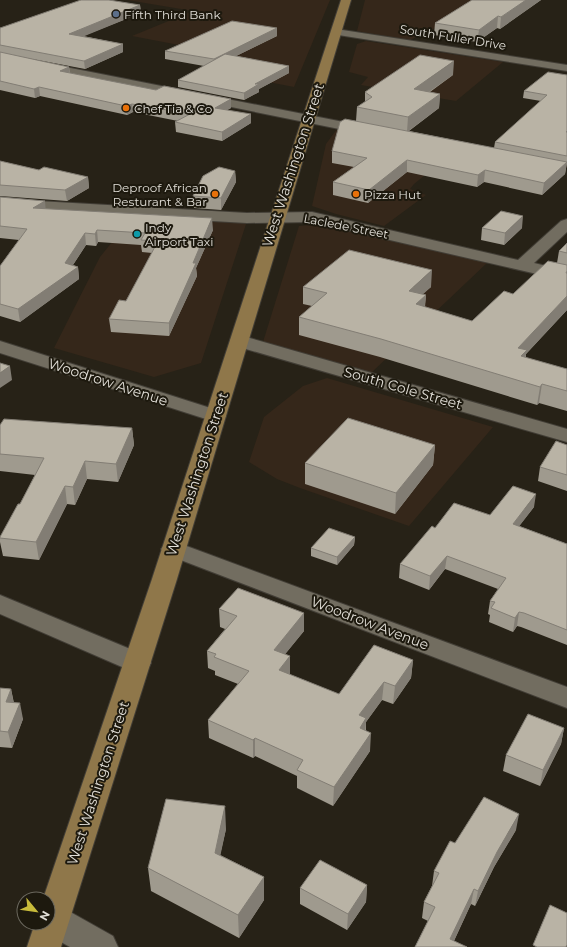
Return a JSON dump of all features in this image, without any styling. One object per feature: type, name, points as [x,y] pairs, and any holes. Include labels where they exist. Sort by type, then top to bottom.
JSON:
[{"type":"main road","name":"West Washington Street","points":[[48,933],[138,663],[239,342],[276,217],[346,0]]},
{"type":"street","name":"South Fuller Drive","points":[[336,32],[567,68]]},
{"type":"street","points":[[0,58],[379,133]]},
{"type":"street","name":"Laclede Street","points":[[0,202],[38,206],[246,218],[312,217],[567,276]]},
{"type":"street","points":[[521,266],[567,224]]},
{"type":"street","name":"South Cole Street","points":[[239,342],[567,436]]},
{"type":"street","name":"Woodrow Avenue","points":[[0,347],[216,416]]},
{"type":"street","name":"Woodrow Avenue","points":[[173,549],[567,698]]},
{"type":"street","points":[[0,604],[138,663]]},
{"type":"street","points":[[48,933],[101,947]]},
{"type":"shaded area","points":[[127,0],[330,0],[294,87],[207,70],[251,48],[179,45],[132,36],[193,11]]},
{"type":"shaded area","points":[[365,0],[478,0],[452,20],[410,40],[357,31]]},
{"type":"shaded area","points":[[366,41],[503,62],[456,101],[361,85],[368,77],[349,72],[357,44]]},
{"type":"shaded area","points":[[337,129],[387,137],[455,151],[414,184],[410,189],[426,195],[384,226],[336,214],[312,206],[326,144]]},
{"type":"shaded area","points":[[134,215],[247,221],[201,363],[154,377],[54,348],[100,257]]},
{"type":"shaded area","points":[[310,225],[370,234],[488,262],[371,373],[263,342],[299,226]]},
{"type":"shaded area","points":[[327,378],[493,427],[409,526],[277,479],[249,462],[264,417],[303,386]]},
{"type":"building","points":[[81,0],[109,0],[140,5],[69,34],[123,44],[84,61],[0,45],[0,28]]},
{"type":"building","points":[[472,0],[526,0],[501,17],[498,16],[479,30],[435,23]]},
{"type":"building","points":[[232,21],[277,28],[214,59],[165,51]]},
{"type":"building","points":[[0,52],[69,67],[60,71],[156,90],[164,86],[231,99],[215,108],[251,114],[222,132],[175,122],[190,114],[132,104],[126,106],[39,87],[34,89],[0,81]]},
{"type":"building","points":[[225,54],[289,66],[255,84],[259,84],[244,93],[178,80]]},
{"type":"building","points":[[420,55],[454,61],[414,89],[440,94],[408,117],[357,107],[372,97],[365,92]]},
{"type":"building","points":[[548,72],[567,75],[567,156],[495,142],[547,95],[524,91]]},
{"type":"building","points":[[345,119],[567,162],[544,183],[485,170],[478,175],[407,160],[369,190],[333,182],[367,158],[332,151],[340,122]]},
{"type":"building","points":[[0,161],[39,170],[44,167],[88,177],[65,190],[0,185]]},
{"type":"building","points":[[219,167],[235,171],[221,198],[193,196],[203,176]]},
{"type":"building","points":[[0,197],[45,201],[33,208],[212,218],[193,263],[196,263],[169,323],[109,319],[119,300],[126,301],[158,241],[141,240],[145,233],[97,230],[95,234],[85,233],[65,263],[78,267],[18,309],[0,304],[0,266],[27,229],[0,226]]},
{"type":"building","points":[[501,211],[523,216],[505,233],[482,228]]},
{"type":"building","points":[[567,243],[567,253],[559,251]]},
{"type":"building","points":[[349,250],[432,270],[409,291],[426,295],[416,304],[472,321],[504,291],[513,294],[548,261],[567,265],[567,296],[518,348],[527,350],[521,356],[567,369],[567,391],[542,384],[540,387],[381,339],[299,317],[327,293],[303,287]]},
{"type":"building","points":[[0,363],[10,366],[0,373]]},
{"type":"building","points":[[348,418],[435,445],[396,493],[305,463]]},
{"type":"building","points":[[4,419],[132,428],[116,464],[85,461],[73,487],[65,486],[36,542],[0,538],[44,458],[0,454],[0,425]]},
{"type":"building","points":[[556,441],[567,445],[567,475],[540,467]]},
{"type":"building","points":[[513,486],[536,494],[513,524],[567,544],[567,630],[524,613],[519,612],[515,618],[491,608],[495,602],[490,601],[506,578],[447,556],[430,576],[400,564],[432,526],[435,528],[454,503],[490,515]]},
{"type":"building","points":[[329,528],[355,537],[337,557],[311,548]]},
{"type":"building","points":[[238,588],[304,613],[274,650],[290,656],[279,670],[339,694],[374,645],[413,660],[395,686],[384,682],[359,715],[366,718],[360,728],[371,733],[334,787],[297,770],[303,760],[255,738],[253,740],[208,720],[249,671],[214,657],[216,654],[207,651],[237,616],[219,609]]},
{"type":"building","points":[[0,688],[11,689],[6,702],[20,703],[8,732],[0,731]]},
{"type":"building","points":[[528,714],[564,728],[543,770],[506,755]]},
{"type":"building","points":[[484,797],[519,814],[497,852],[478,891],[474,889],[450,939],[467,947],[415,947],[435,907],[424,902],[439,873],[434,871],[450,841],[455,843]]},
{"type":"building","points":[[166,799],[225,806],[215,853],[264,877],[238,915],[148,868]]},
{"type":"building","points":[[320,860],[367,885],[348,914],[300,888]]},
{"type":"building","points":[[550,905],[567,913],[566,947],[537,947],[533,945]]},
{"type":"place","name":"Fifth Third Bank","points":[[116,14]]},
{"type":"place","name":"Chef Tia & Co","points":[[126,108]]},
{"type":"place","name":"Deproof African Resturant & Bar","points":[[215,194]]},
{"type":"place","name":"Pizza Hut","points":[[356,194]]},
{"type":"place","name":"Indy Airport Taxi","points":[[137,234]]}]
